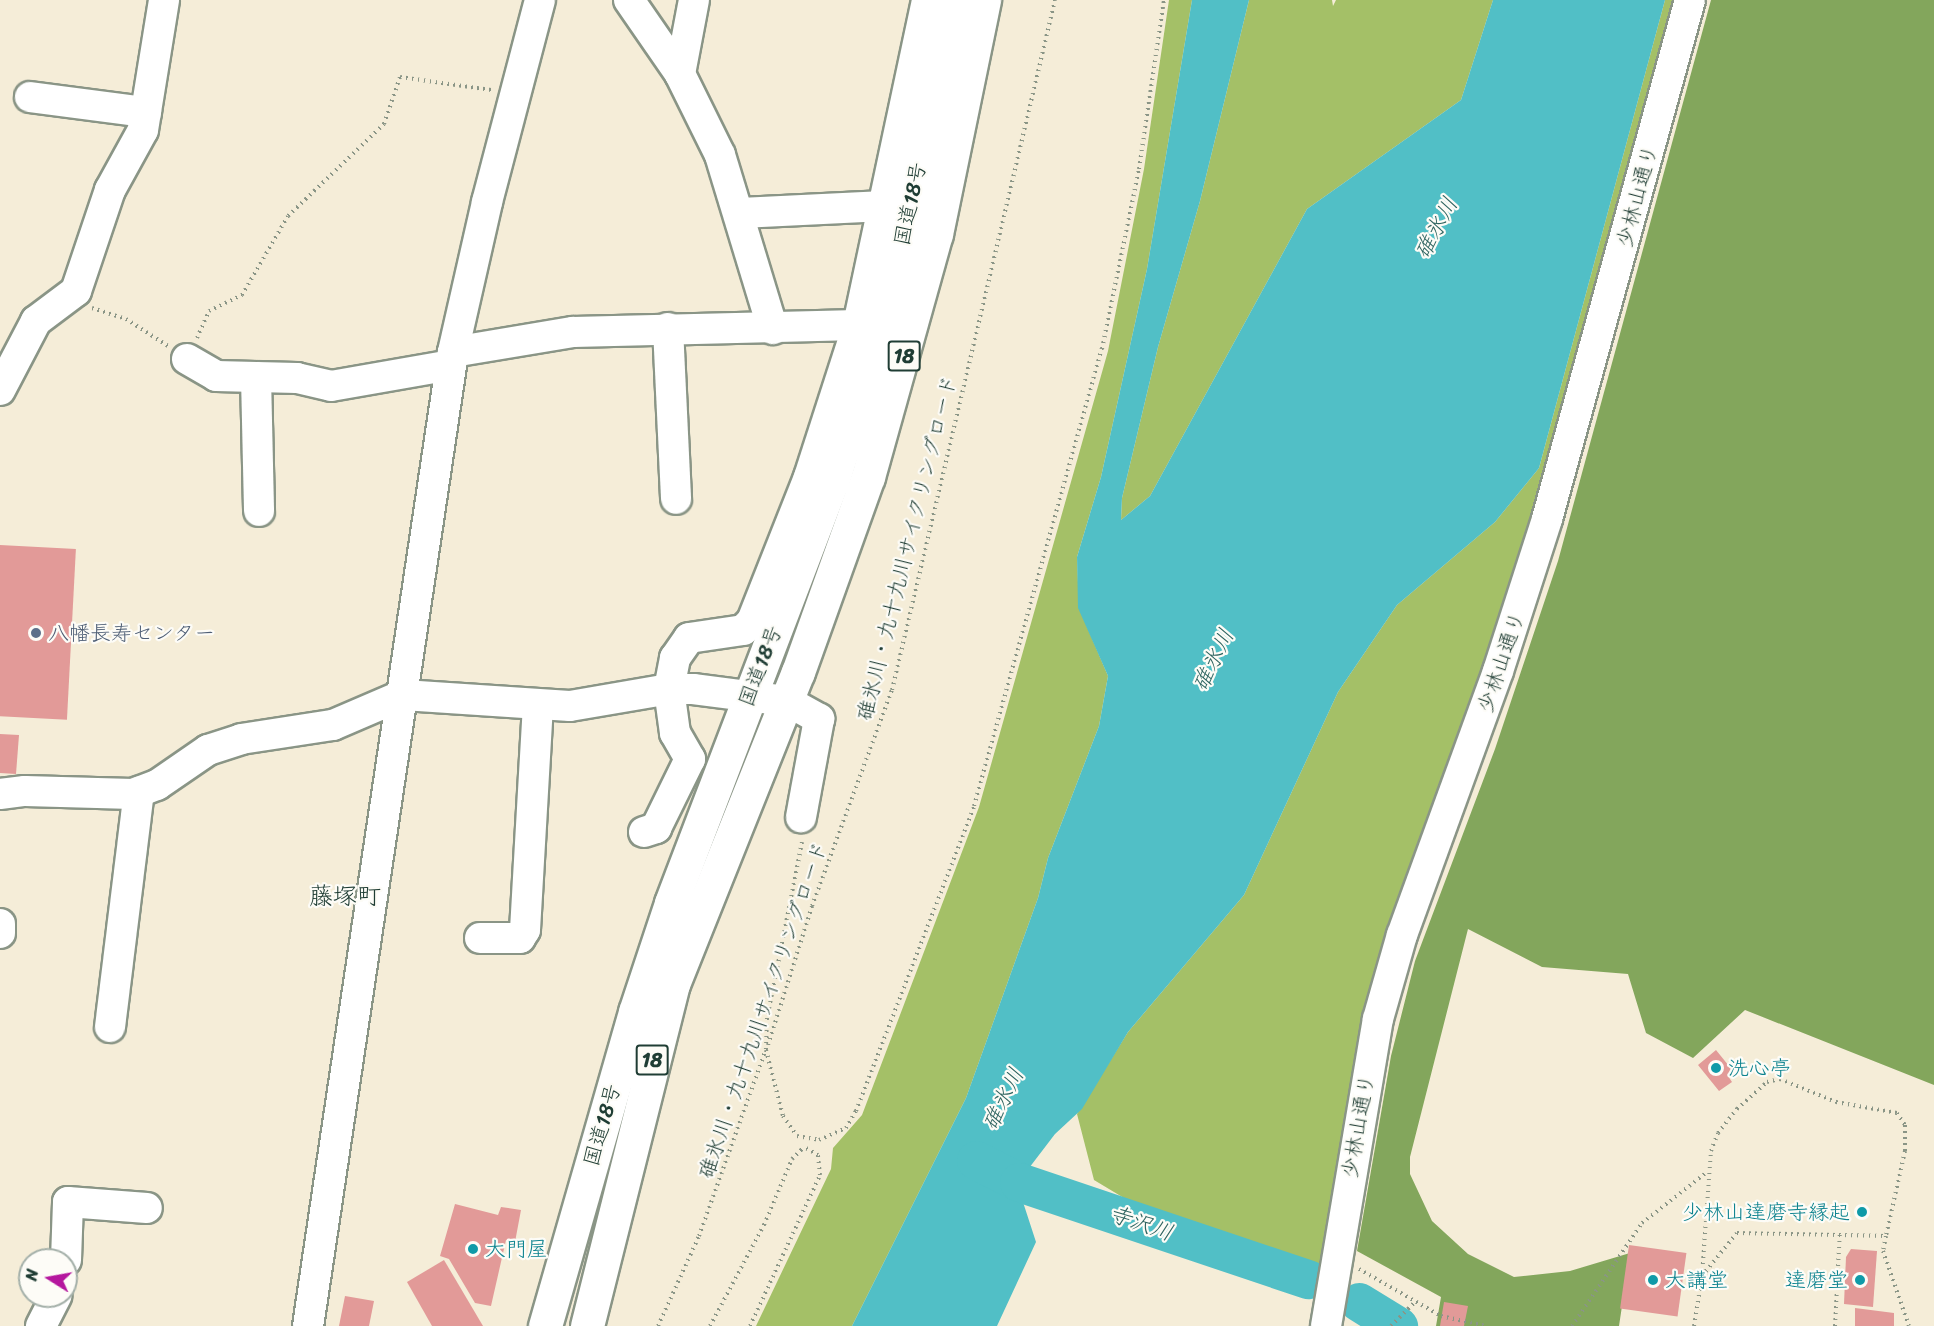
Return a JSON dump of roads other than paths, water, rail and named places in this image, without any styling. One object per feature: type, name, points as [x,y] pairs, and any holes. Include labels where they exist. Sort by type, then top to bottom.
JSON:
[{"type":"highway","name":"国道18号","points":[[544,1326],[634,1012],[749,694],[832,482],[870,363],[906,231],[953,0]]},
{"type":"highway","name":"国道18号","points":[[587,1326],[673,984],[787,701],[868,477],[902,363],[936,234],[984,0]]},
{"type":"street","points":[[0,390],[36,321],[76,291],[110,190],[143,130],[164,0]]},
{"type":"street","points":[[308,1326],[452,358],[540,0]]},
{"type":"street","points":[[629,0],[680,74],[720,155],[740,213],[773,329]]},
{"type":"street","points":[[680,74],[694,0]]},
{"type":"street","points":[[644,832],[656,828],[690,759],[675,733],[669,689],[675,658],[689,638],[743,630],[752,621],[809,477],[858,325],[927,0]]},
{"type":"street","name":"少林山通り","points":[[1326,1326],[1378,1019],[1402,935],[1486,704],[1548,519],[1690,0]]},
{"type":"street","points":[[30,98],[146,112]]},
{"type":"street","points":[[740,213],[885,206]]},
{"type":"street","points":[[187,359],[216,375],[297,378],[331,386],[573,332],[668,328],[773,329],[858,325]]},
{"type":"street","points":[[668,328],[676,499]]},
{"type":"street","points":[[256,377],[259,511]]},
{"type":"street","points":[[0,794],[25,791],[140,792],[157,785],[208,750],[241,739],[333,725],[403,695],[538,707],[570,706],[669,689],[749,694],[787,701],[819,719],[801,817]]},
{"type":"street","points":[[480,938],[520,938],[525,930],[538,707]]},
{"type":"street","points":[[110,1027],[140,792]]},
{"type":"street","points":[[0,924],[0,933]]},
{"type":"street","points":[[66,1248],[68,1202],[147,1208]]},
{"type":"street","points":[[41,1326],[50,1308]]},
{"type":"water","name":"碓氷川","points":[[1192,0],[1249,0],[1200,201],[1158,347],[1122,498],[1121,520],[1150,496],[1307,209],[1461,100],[1493,0],[1665,0],[1539,468],[1495,522],[1397,605],[1338,692],[1244,895],[1128,1032],[1082,1109],[1055,1134],[1026,1172],[1022,1199],[1036,1242],[997,1326],[852,1326],[966,1098],[1038,898],[1048,858],[1099,726],[1108,676],[1078,608],[1077,557],[1101,477],[1147,269]]},
{"type":"waterway","name":"寺沢川","points":[[976,1160],[1019,1182],[1308,1279]]},
{"type":"waterway","name":"寺沢川","points":[[1359,1302],[1398,1326]]},
{"type":"place","name":"八幡長寿センター","points":[[36,633]]},
{"type":"place","name":"洗心亭","points":[[1716,1068]]},
{"type":"place","name":"少林山達磨寺縁起","points":[[1862,1212]]},
{"type":"place","name":"大門屋","points":[[473,1249]]},
{"type":"place","name":"大講堂","points":[[1653,1280]]},
{"type":"place","name":"達磨堂","points":[[1860,1280]]},
{"type":"district","name":"藤塚町","points":[[345,897]]}]
